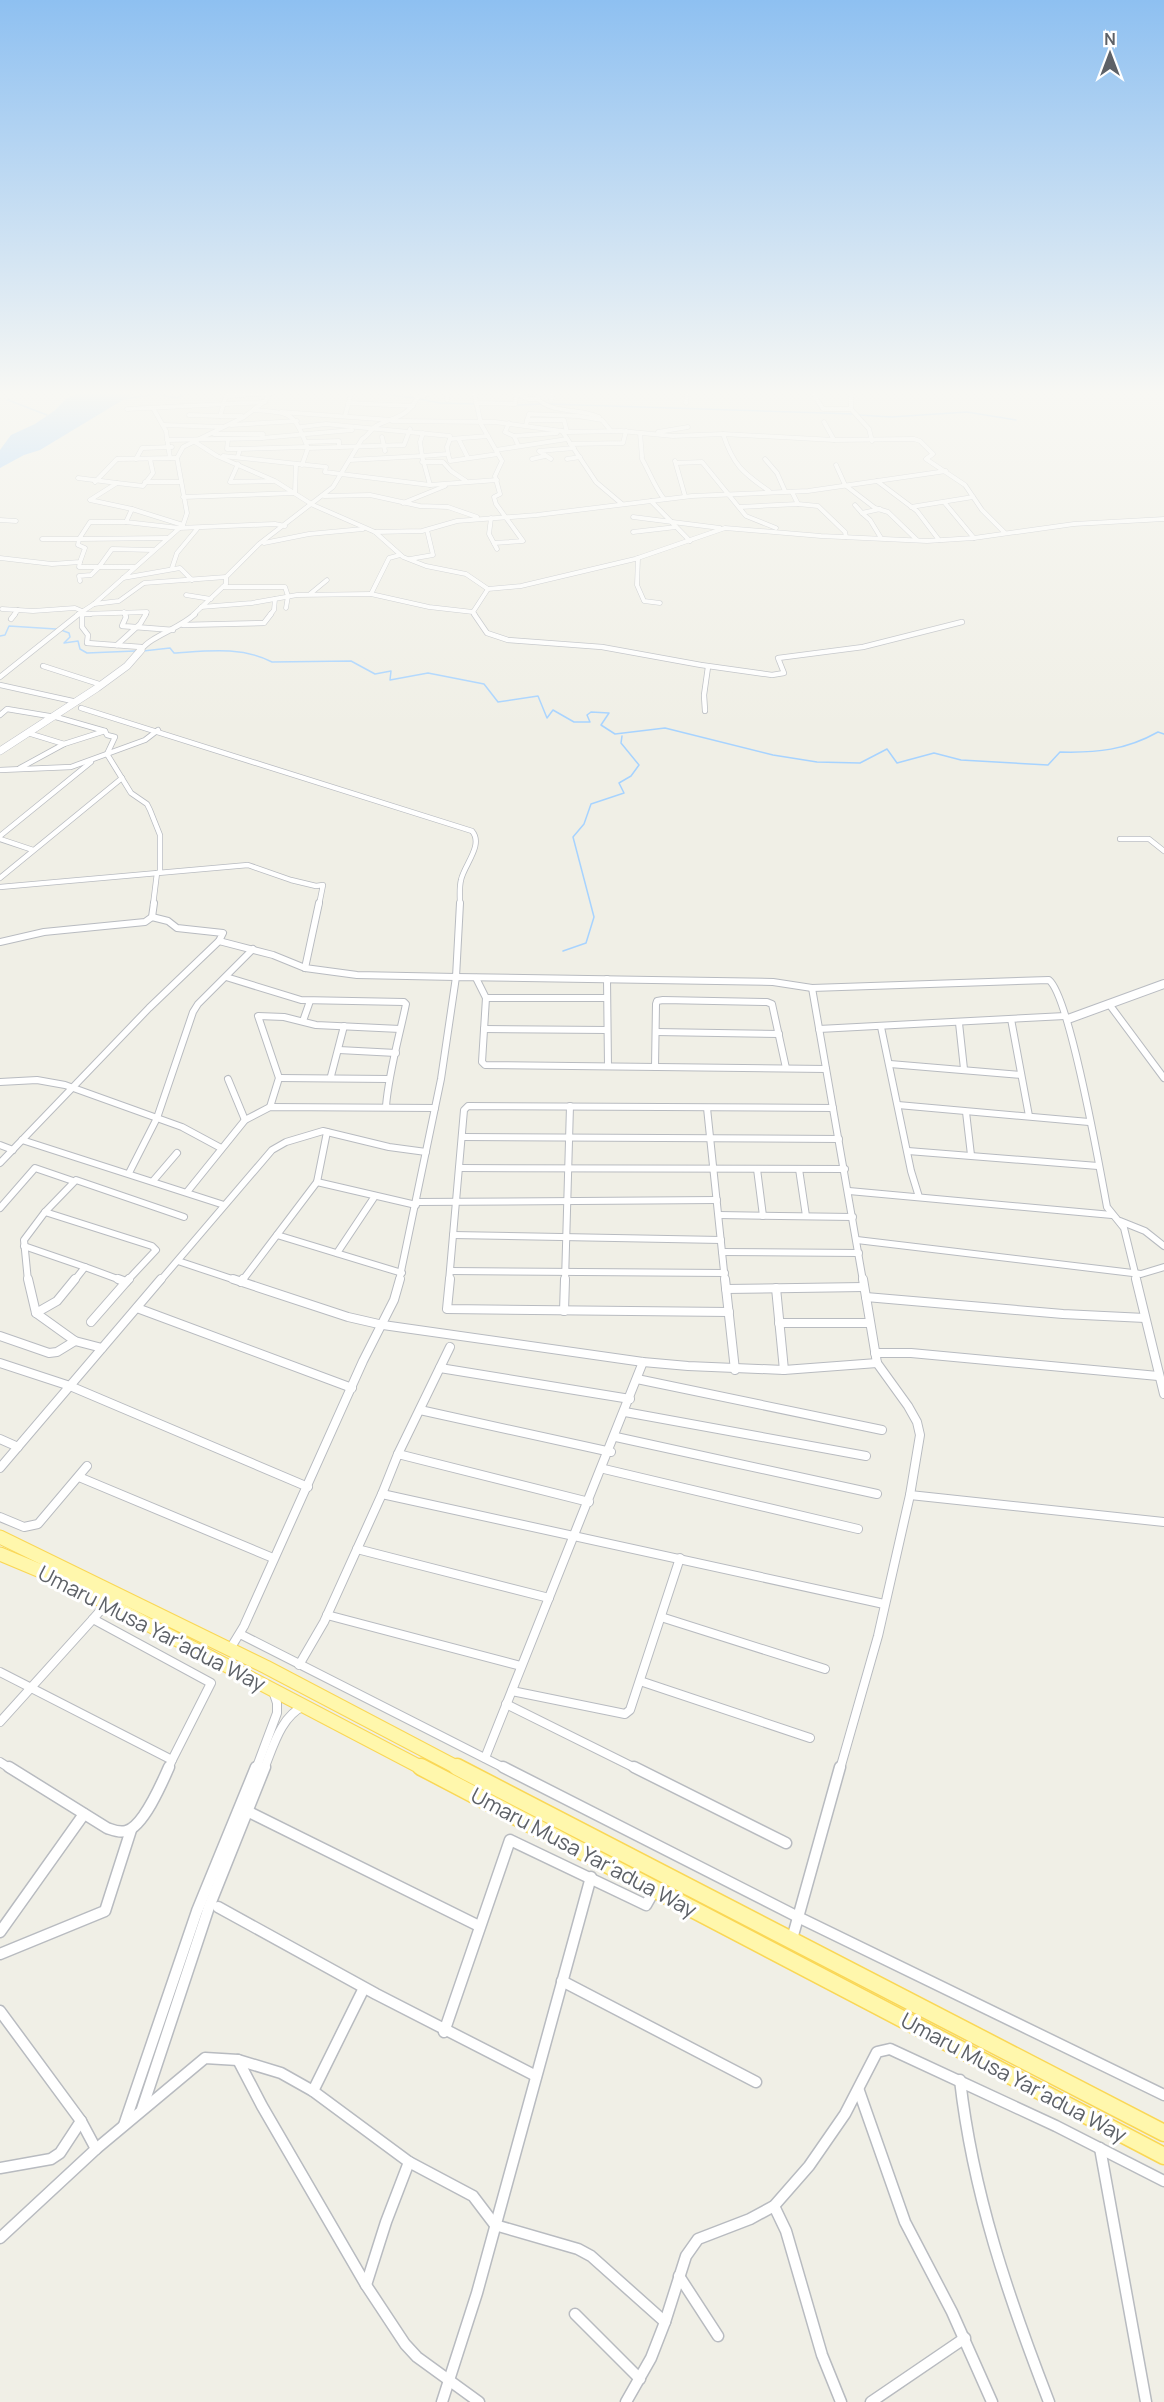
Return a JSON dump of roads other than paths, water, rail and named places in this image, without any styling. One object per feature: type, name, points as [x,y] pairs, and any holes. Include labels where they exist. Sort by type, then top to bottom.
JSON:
[{"type":"main road","name":"Umaru Musa Yar'adua Way","points":[[0,1537],[12,1553],[55,1577],[1164,2156]]},
{"type":"main road","name":"Umaru Musa Yar'adua Way","points":[[12,1553],[230,1649],[1164,2133]]},
{"type":"street","points":[[111,504],[132,508],[180,527]]},
{"type":"street","points":[[0,677],[38,644],[94,604],[180,527],[187,513],[185,504]]},
{"type":"street","points":[[415,504],[448,507],[483,519]]},
{"type":"street","points":[[494,543],[523,541],[520,534],[502,517],[497,504]]},
{"type":"street","points":[[375,532],[427,530],[457,521],[621,504]]},
{"type":"street","points":[[654,504],[690,541]]},
{"type":"street","points":[[738,504],[746,516],[746,529]]},
{"type":"street","points":[[740,507],[796,504]]},
{"type":"street","points":[[799,504],[818,506],[843,530],[846,537]]},
{"type":"street","points":[[871,504],[888,512],[917,540]]},
{"type":"street","points":[[907,504],[939,540]]},
{"type":"street","points":[[911,507],[930,504]]},
{"type":"street","points":[[946,504],[974,538]]},
{"type":"street","points":[[978,504],[1005,533]]},
{"type":"street","points":[[94,604],[119,601],[144,584],[226,577],[259,544],[314,505],[375,532],[407,559],[426,566],[466,574],[479,580],[488,589]]},
{"type":"street","points":[[855,505],[870,520],[881,538]]},
{"type":"street","points":[[126,522],[132,508]]},
{"type":"street","points":[[861,511],[876,508]]},
{"type":"street","points":[[746,516],[791,533]]},
{"type":"street","points":[[633,517],[725,528],[917,540],[974,538],[1074,524],[1164,519]]},
{"type":"street","points":[[491,518],[489,534],[497,549]]},
{"type":"street","points":[[0,520],[16,521]]},
{"type":"street","points":[[134,567],[79,567],[85,548],[78,545],[79,539],[90,522],[126,522],[197,529],[285,526]]},
{"type":"street","points":[[633,532],[675,527]]},
{"type":"street","points":[[259,544],[288,537],[366,528]]},
{"type":"street","points":[[488,589],[521,586],[638,558],[725,528]]},
{"type":"street","points":[[172,568],[177,553],[197,529]]},
{"type":"street","points":[[407,559],[433,555],[427,530]]},
{"type":"street","points":[[42,539],[167,538]]},
{"type":"street","points":[[80,581],[79,576],[91,575],[112,549],[153,550]]},
{"type":"street","points":[[371,594],[389,558],[400,555]]},
{"type":"street","points":[[0,558],[52,564],[80,561]]},
{"type":"street","points":[[638,558],[637,585],[644,602],[660,603]]},
{"type":"street","points":[[122,578],[180,568],[192,580]]},
{"type":"street","points":[[0,751],[79,705],[131,663],[141,650],[183,625],[226,584],[226,577]]},
{"type":"street","points":[[310,594],[327,580]]},
{"type":"street","points":[[223,587],[274,583],[285,587],[288,596],[286,608]]},
{"type":"street","points":[[473,612],[488,589]]},
{"type":"street","points":[[201,607],[310,594],[371,594],[429,608],[473,612]]},
{"type":"street","points":[[186,595],[210,599]]},
{"type":"street","points":[[183,625],[264,622],[274,610],[275,599]]},
{"type":"street","points":[[2,609],[75,608],[82,612],[147,612],[140,624],[117,645]]},
{"type":"street","points":[[11,619],[18,610]]},
{"type":"street","points":[[82,612],[80,622],[83,632],[88,635],[87,644],[117,645],[141,650]]},
{"type":"street","points":[[124,612],[126,617],[121,625],[173,630]]},
{"type":"street","points":[[473,612],[478,625],[487,632],[495,637],[511,641],[603,648],[708,667],[783,675],[778,658],[862,647],[962,622]]},
{"type":"street","points":[[43,666],[102,685]]},
{"type":"street","points":[[705,711],[704,696],[708,667]]},
{"type":"street","points":[[0,685],[79,705],[158,730],[343,792],[472,831],[476,836],[476,844],[461,880],[456,977],[448,1041],[402,1273],[394,1300],[273,1558],[240,1634],[230,1649]]},
{"type":"street","points":[[0,715],[7,709],[56,717],[105,731],[107,735],[115,737],[107,754]]},
{"type":"street","points":[[0,770],[72,767],[145,740],[158,730]]},
{"type":"street","points":[[18,770],[64,744],[105,731]]},
{"type":"street","points":[[28,733],[64,744]]},
{"type":"street","points":[[0,942],[44,932],[145,922],[152,917],[160,835],[147,804],[131,793],[107,754]]},
{"type":"street","points":[[0,838],[75,777],[91,761]]},
{"type":"street","points":[[0,878],[122,778]]},
{"type":"street","points":[[0,838],[33,850]]},
{"type":"street","points":[[1120,839],[1149,839],[1164,851]]},
{"type":"street","points":[[0,887],[248,865],[291,880],[316,886],[323,885],[305,968]]},
{"type":"street","points":[[0,1163],[149,1008],[219,941],[223,933],[177,928],[168,921],[152,917]]},
{"type":"street","points":[[219,941],[281,957],[305,968],[357,975],[773,982],[812,988],[1040,978],[1048,980],[1054,984],[1067,1018],[1107,1207],[1120,1221],[1145,1231],[1164,1246]]},
{"type":"street","points":[[129,1173],[157,1118],[193,1012],[254,949]]},
{"type":"street","points":[[226,977],[264,990],[310,1001],[404,1002],[406,1004],[396,1053],[388,1078],[386,1106]]},
{"type":"street","points":[[476,978],[486,998],[481,1059],[485,1065],[826,1069]]},
{"type":"street","points":[[606,979],[608,1066]]},
{"type":"street","points":[[819,1029],[1067,1018],[1164,984]]},
{"type":"street","points":[[792,1939],[800,1918],[874,1644],[881,1628],[884,1604],[910,1495],[920,1435],[908,1406],[877,1364],[849,1191],[812,988]]},
{"type":"street","points":[[486,998],[607,998]]},
{"type":"street","points":[[656,1067],[656,1004],[657,1001],[663,1000],[767,1002],[774,1007],[786,1068]]},
{"type":"street","points":[[303,1022],[310,1001]]},
{"type":"street","points":[[1109,1004],[1164,1078]]},
{"type":"street","points":[[270,1107],[279,1078],[258,1016],[284,1017],[316,1025],[400,1029]]},
{"type":"street","points":[[1011,1019],[1029,1116]]},
{"type":"street","points":[[958,1023],[964,1069]]},
{"type":"street","points":[[331,1076],[344,1026]]},
{"type":"street","points":[[881,1027],[919,1197]]},
{"type":"street","points":[[483,1029],[607,1030]]},
{"type":"street","points":[[656,1032],[779,1034]]},
{"type":"street","points":[[339,1050],[396,1053]]},
{"type":"street","points":[[890,1064],[1021,1075]]},
{"type":"street","points":[[279,1078],[331,1076],[388,1078]]},
{"type":"street","points":[[228,1078],[245,1120]]},
{"type":"street","points":[[0,1082],[37,1080],[72,1088],[182,1127],[221,1148]]},
{"type":"street","points":[[729,1312],[447,1309],[464,1110],[468,1106],[833,1108]]},
{"type":"street","points":[[564,1311],[570,1106]]},
{"type":"street","points":[[898,1106],[1089,1122]]},
{"type":"street","points":[[187,1192],[245,1120],[270,1107],[435,1107]]},
{"type":"street","points":[[707,1108],[735,1370]]},
{"type":"street","points":[[966,1112],[971,1155]]},
{"type":"street","points":[[0,1468],[272,1150],[286,1142],[317,1132],[327,1132],[389,1147],[426,1152]]},
{"type":"street","points":[[241,1282],[316,1182],[327,1132]]},
{"type":"street","points":[[462,1137],[839,1139]]},
{"type":"street","points":[[22,1140],[224,1205]]},
{"type":"street","points":[[0,1145],[13,1150]]},
{"type":"street","points":[[908,1151],[1098,1166]]},
{"type":"street","points":[[153,1181],[177,1153]]},
{"type":"street","points":[[0,1208],[35,1168],[184,1217]]},
{"type":"street","points":[[459,1168],[845,1169]]},
{"type":"street","points":[[758,1169],[763,1216]]},
{"type":"street","points":[[799,1169],[806,1216]]},
{"type":"street","points":[[73,1181],[24,1240],[29,1291],[36,1313],[75,1341],[102,1348]]},
{"type":"street","points":[[316,1182],[416,1204],[457,1200],[717,1200]]},
{"type":"street","points":[[849,1191],[1112,1215]]},
{"type":"street","points":[[337,1253],[375,1196]]},
{"type":"street","points":[[45,1212],[155,1247],[156,1250],[91,1322]]},
{"type":"street","points":[[718,1215],[853,1216]]},
{"type":"street","points":[[1120,1221],[1124,1228],[1164,1394]]},
{"type":"street","points":[[277,1235],[402,1273]]},
{"type":"street","points":[[453,1235],[721,1240]]},
{"type":"street","points":[[857,1240],[1134,1271],[1141,1274],[1164,1267]]},
{"type":"street","points":[[24,1246],[126,1282]]},
{"type":"street","points":[[722,1252],[859,1253]]},
{"type":"street","points":[[178,1261],[348,1317],[383,1325],[643,1362],[735,1370],[784,1370],[877,1364]]},
{"type":"street","points":[[36,1313],[57,1300],[85,1267]]},
{"type":"street","points":[[450,1271],[724,1273]]},
{"type":"street","points":[[726,1289],[864,1287]]},
{"type":"street","points":[[776,1288],[784,1370]]},
{"type":"street","points":[[866,1297],[1063,1314],[1145,1318]]},
{"type":"street","points":[[137,1308],[352,1388]]},
{"type":"street","points":[[779,1323],[870,1323]]},
{"type":"street","points":[[0,1336],[49,1353],[57,1352],[75,1341]]},
{"type":"street","points":[[298,1665],[327,1615],[398,1454],[450,1347]]},
{"type":"street","points":[[875,1353],[911,1353],[1158,1376]]},
{"type":"street","points":[[485,1758],[611,1452],[643,1362]]},
{"type":"street","points":[[0,1363],[70,1386],[308,1487]]},
{"type":"street","points":[[440,1368],[630,1399]]},
{"type":"street","points":[[637,1379],[882,1430]]},
{"type":"street","points":[[420,1410],[611,1452]]},
{"type":"street","points":[[625,1412],[866,1456]]},
{"type":"street","points":[[616,1437],[877,1494]]},
{"type":"street","points":[[0,1439],[18,1446]]},
{"type":"street","points":[[398,1454],[589,1502]]},
{"type":"street","points":[[0,1517],[24,1527],[38,1524],[87,1466]]},
{"type":"street","points":[[604,1469],[858,1529]]},
{"type":"street","points":[[79,1477],[273,1558]]},
{"type":"street","points":[[382,1494],[884,1604]]},
{"type":"street","points":[[910,1495],[1164,1522]]},
{"type":"street","points":[[357,1549],[549,1598]]},
{"type":"street","points":[[512,1691],[625,1714],[630,1710],[680,1558]]},
{"type":"street","points":[[0,1722],[107,1603]]},
{"type":"street","points":[[327,1615],[521,1666]]},
{"type":"street","points":[[661,1617],[825,1669]]},
{"type":"street","points":[[0,1954],[105,1911],[130,1830],[160,1787],[211,1683],[93,1619]]},
{"type":"street","points":[[240,1634],[800,1918],[1164,2095]]},
{"type":"street","points":[[0,1672],[172,1760]]},
{"type":"street","points":[[640,1681],[810,1738]]},
{"type":"street","points":[[123,2126],[197,1911],[271,1732],[278,1701],[268,1687]]},
{"type":"street","points":[[506,1704],[786,1843]]},
{"type":"street","points":[[141,2111],[209,1907],[247,1811],[278,1735],[292,1711],[305,1706]]},
{"type":"street","points":[[0,1762],[106,1828],[120,1832],[130,1830]]},
{"type":"street","points":[[247,1811],[479,1926]]},
{"type":"street","points":[[0,1932],[84,1814]]},
{"type":"street","points":[[444,2032],[510,1840],[646,1905],[655,1889]]},
{"type":"street","points":[[442,2402],[477,2293],[591,1877]]},
{"type":"street","points":[[218,1907],[363,1990],[536,2076]]},
{"type":"street","points":[[562,1981],[756,2082]]},
{"type":"street","points":[[313,2091],[363,1990]]},
{"type":"street","points":[[0,2011],[81,2121],[96,2149]]},
{"type":"street","points":[[626,2402],[651,2358],[686,2256],[698,2239],[774,2206],[809,2166],[859,2091],[877,2052],[884,2049],[890,2049],[960,2080],[1164,2181]]},
{"type":"street","points":[[0,2238],[96,2149],[205,2058],[238,2060],[280,2073],[313,2091],[410,2162],[473,2196],[495,2225],[578,2249],[591,2256],[665,2322]]},
{"type":"street","points":[[238,2060],[262,2106],[366,2285],[405,2344],[417,2357],[479,2402]]},
{"type":"street","points":[[960,2080],[966,2133],[976,2176],[1014,2312],[1049,2402]]},
{"type":"street","points":[[859,2091],[905,2222],[965,2338],[992,2402]]},
{"type":"street","points":[[0,2168],[51,2158],[60,2152],[81,2121]]},
{"type":"street","points":[[1100,2148],[1146,2402]]},
{"type":"street","points":[[366,2285],[386,2222],[410,2162]]},
{"type":"street","points":[[774,2206],[786,2230],[822,2355],[841,2402]]},
{"type":"street","points":[[679,2276],[718,2336]]},
{"type":"street","points":[[575,2314],[640,2379]]},
{"type":"street","points":[[871,2402],[965,2338]]},
{"type":"waterway","points":[[0,636],[5,635],[9,626],[56,629]]},
{"type":"waterway","points":[[61,630],[69,633],[70,637],[64,643],[78,641],[80,649],[87,653],[135,651]]},
{"type":"waterway","points":[[143,651],[170,648],[174,653],[236,652],[272,662],[351,661],[375,674],[391,671],[390,680],[428,673],[484,684],[498,702],[538,696],[547,718],[553,710],[574,722],[590,722],[587,715],[591,712],[609,713],[601,725],[615,734],[665,728],[773,755],[817,762],[860,763],[887,749],[897,763],[934,753],[961,760],[1048,765],[1060,752],[1086,752],[1123,747],[1158,732],[1164,734]]},
{"type":"waterway","points":[[563,951],[586,943],[594,917],[573,837],[584,824],[591,804],[624,793],[619,783],[631,776],[639,765],[621,743],[622,736]]}]
